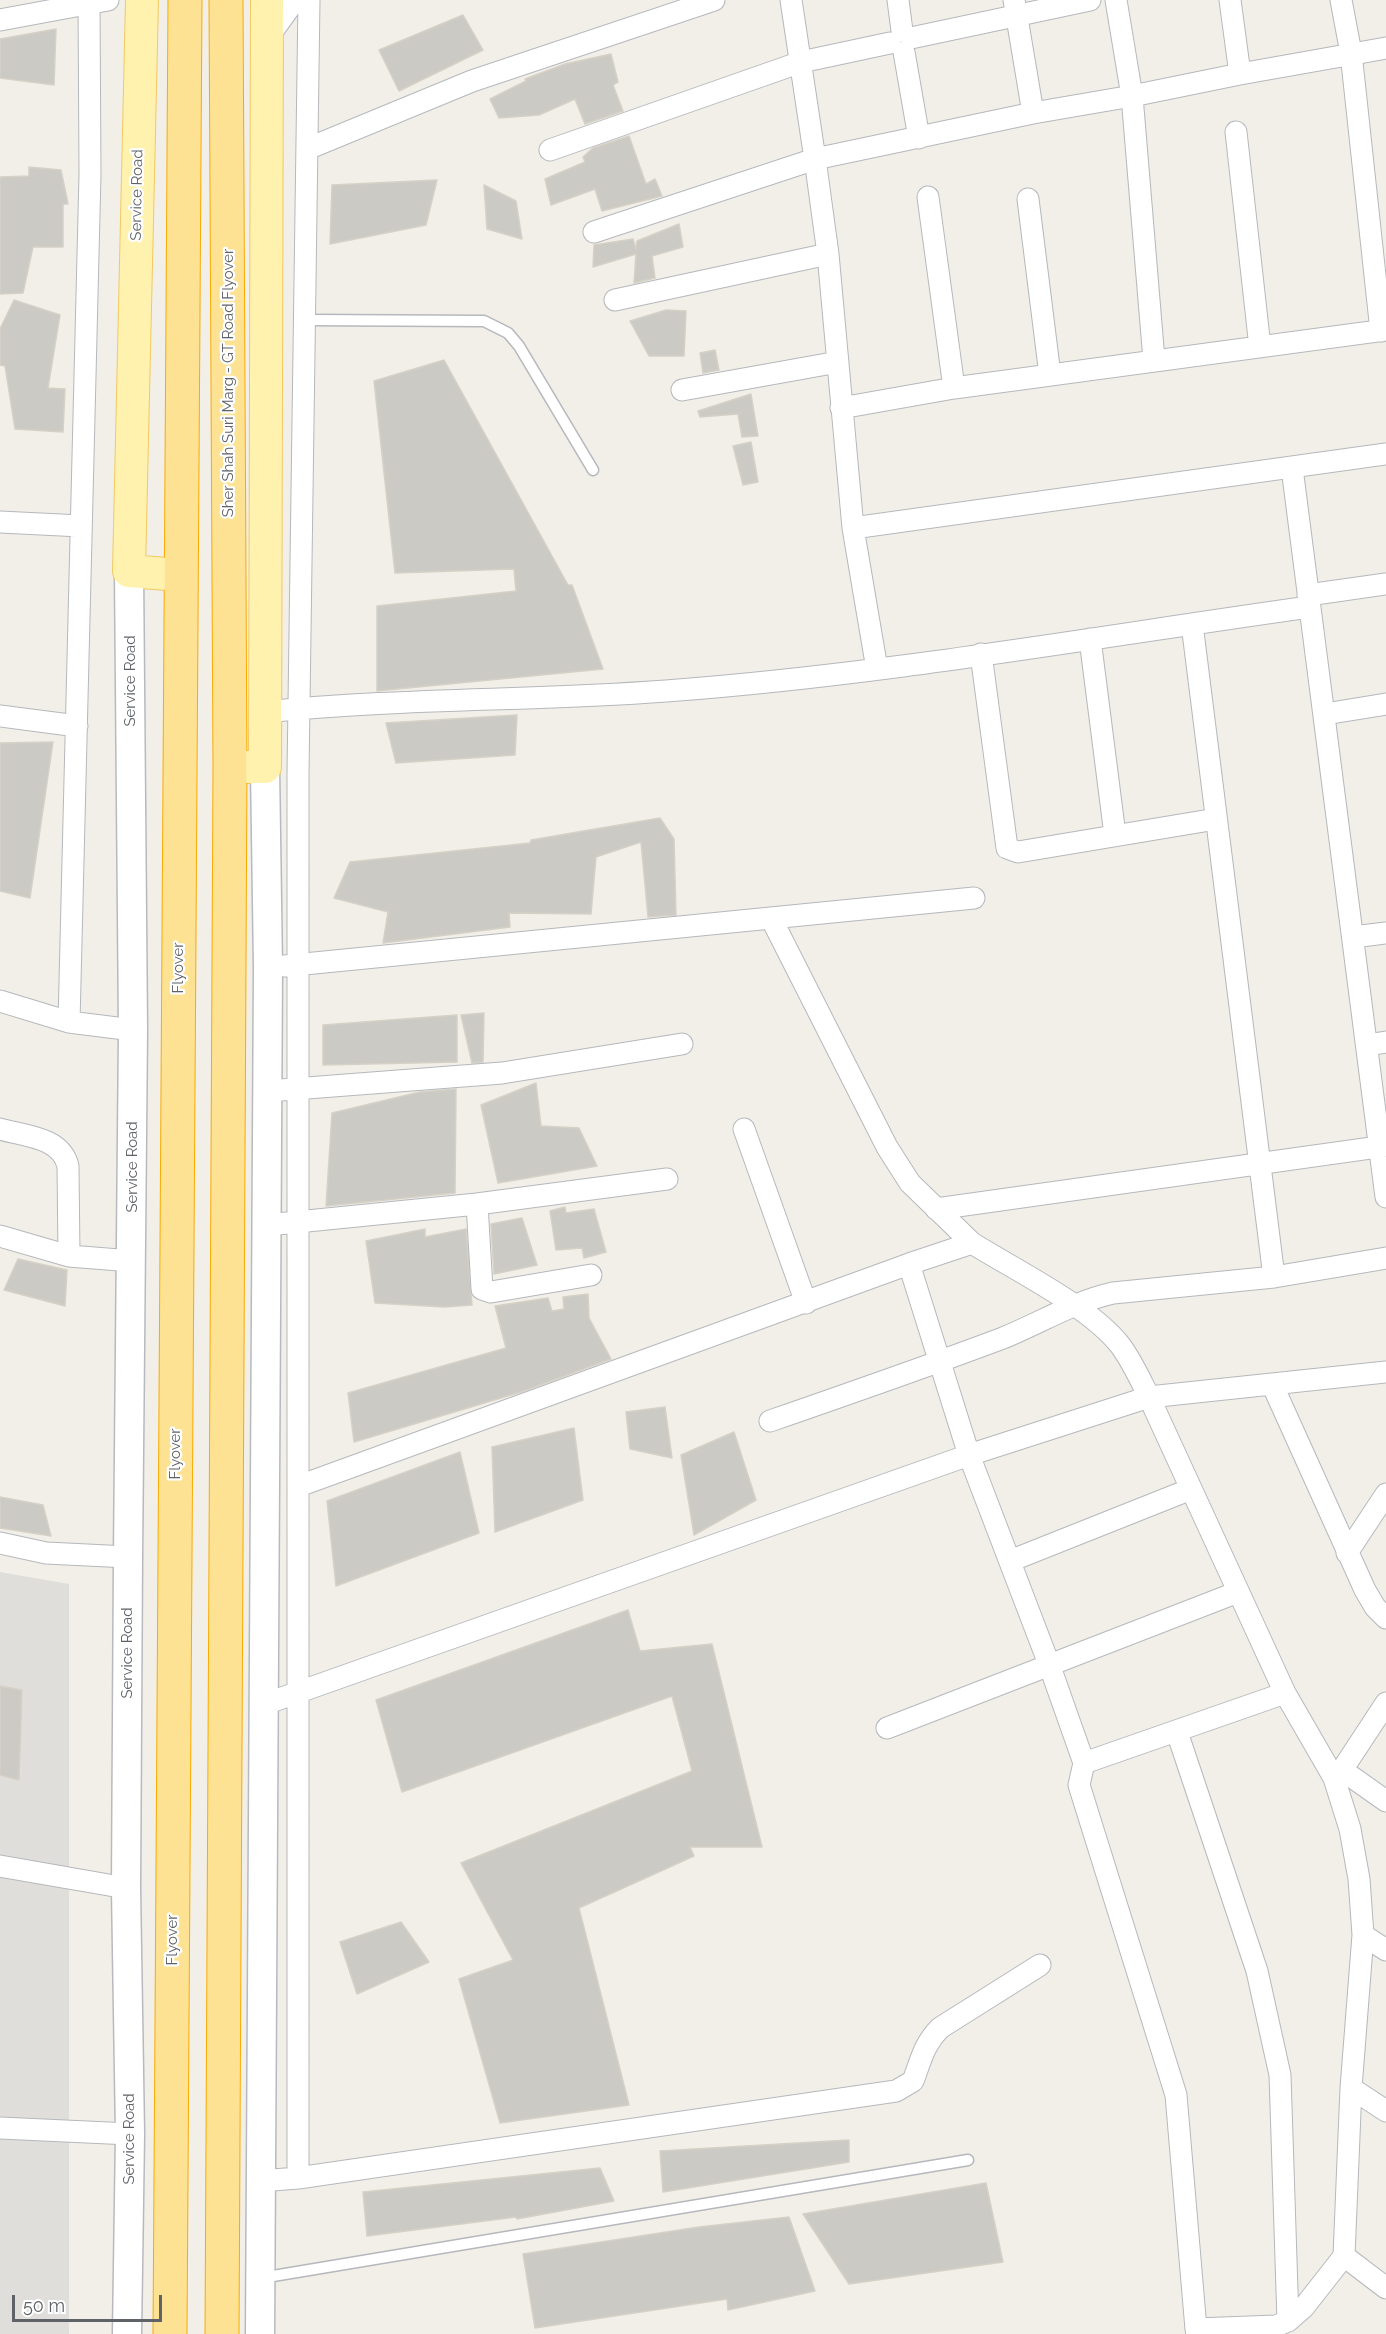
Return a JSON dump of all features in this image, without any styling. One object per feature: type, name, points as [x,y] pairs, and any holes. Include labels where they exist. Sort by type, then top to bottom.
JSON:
[{"type":"highway","points":[[180,575],[185,0]]},
{"type":"highway","name":"Sher Shah Suri Marg - GT Road Flyover","points":[[226,0],[230,767]]},
{"type":"highway","name":"Flyover","points":[[170,2334],[180,575]]},
{"type":"highway","points":[[222,2334],[230,767]]},
{"type":"main road","name":"Service Road","points":[[129,571],[142,0]]},
{"type":"main road","points":[[230,767],[265,767],[267,0]]},
{"type":"main road","points":[[129,571],[180,575]]},
{"type":"street","points":[[267,39],[295,0]]},
{"type":"street","points":[[298,2178],[300,1222],[297,966],[309,0]]},
{"type":"street","points":[[307,149],[472,81],[714,0]]},
{"type":"street","points":[[791,0],[828,254],[853,528],[877,669]]},
{"type":"street","points":[[898,0],[902,41],[919,138]]},
{"type":"street","points":[[550,150],[801,62],[902,41],[1015,8],[1089,0]]},
{"type":"street","points":[[1116,0],[1132,96],[1154,360]]},
{"type":"street","points":[[1230,0],[1240,74]]},
{"type":"street","points":[[841,408],[954,388],[1383,330],[1351,54],[1341,0]]},
{"type":"street","points":[[0,20],[95,1],[69,1022]]},
{"type":"street","points":[[1015,8],[1033,113]]},
{"type":"street","points":[[594,232],[815,159],[1033,113],[1386,48]]},
{"type":"street","points":[[1236,132],[1260,347]]},
{"type":"street","points":[[928,197],[954,388]]},
{"type":"street","points":[[1028,199],[1050,375]]},
{"type":"street","points":[[615,300],[828,254]]},
{"type":"street","points":[[682,390],[838,362]]},
{"type":"street","points":[[853,528],[1386,454]]},
{"type":"street","points":[[1292,468],[1353,937],[1377,1044],[1386,1197]]},
{"type":"street","points":[[0,522],[81,526]]},
{"type":"street","name":"Service Road","points":[[127,2334],[130,2134],[126,1888],[133,1030],[129,571]]},
{"type":"street","points":[[265,712],[664,691],[877,669],[1192,624],[1386,584]]},
{"type":"street","points":[[1192,624],[1274,1276]]},
{"type":"street","points":[[1090,639],[1115,835]]},
{"type":"street","points":[[981,654],[1007,848],[1018,852],[1216,819]]},
{"type":"street","points":[[1325,714],[1386,704]]},
{"type":"street","points":[[0,716],[77,726]]},
{"type":"street","points":[[260,2334],[266,1704],[268,1091],[265,767]]},
{"type":"street","points":[[268,968],[974,898]]},
{"type":"street","points":[[771,918],[887,1148],[910,1183],[972,1243],[1072,1305],[1118,1343],[1130,1359],[1285,1693],[1338,1774],[1359,1879],[1363,1935],[1351,2088],[1344,2256],[1304,2307],[1283,2327],[1197,2332],[1176,2095],[1079,1785],[1083,1763],[1049,1664],[969,1455],[909,1264]]},
{"type":"street","points":[[1353,937],[1386,933]]},
{"type":"street","points":[[0,1001],[69,1022],[133,1030]]},
{"type":"street","points":[[268,1091],[502,1073],[682,1044]]},
{"type":"street","points":[[0,1129],[49,1143],[65,1155],[68,1166],[69,1256]]},
{"type":"street","points":[[744,1129],[806,1302]]},
{"type":"street","points":[[936,1209],[1383,1147]]},
{"type":"street","points":[[267,1225],[477,1204],[667,1179]]},
{"type":"street","points":[[477,1204],[482,1289],[491,1292],[591,1275]]},
{"type":"street","points":[[0,1236],[69,1256],[132,1261]]},
{"type":"street","points":[[299,1486],[972,1243]]},
{"type":"street","points":[[770,1420],[940,1362],[1037,1325],[1072,1305],[1113,1293],[1274,1276],[1386,1258]]},
{"type":"street","points":[[266,1704],[969,1455],[1149,1397],[1386,1372]]},
{"type":"street","points":[[1272,1384],[1365,1590],[1375,1607],[1386,1618]]},
{"type":"street","points":[[1010,1561],[1191,1489]]},
{"type":"street","points":[[1347,1553],[1386,1494]]},
{"type":"street","points":[[0,1543],[46,1553],[128,1557]]},
{"type":"street","points":[[886,1728],[1238,1592]]},
{"type":"street","points":[[1083,1763],[1285,1693]]},
{"type":"street","points":[[1338,1774],[1386,1703]]},
{"type":"street","points":[[1177,1732],[1257,1971],[1280,2075],[1283,2327]]},
{"type":"street","points":[[1338,1774],[1386,1801]]},
{"type":"street","points":[[0,1866],[126,1888]]},
{"type":"street","points":[[1363,1935],[1386,1950]]},
{"type":"street","points":[[260,2181],[298,2178],[896,2091],[913,2081],[923,2050],[929,2039],[940,2028],[1040,1965]]},
{"type":"street","points":[[1351,2088],[1386,2111]]},
{"type":"street","points":[[0,2128],[130,2134]]},
{"type":"street","points":[[1344,2256],[1386,2288]]},
{"type":"lane","points":[[306,320],[484,321],[498,326],[519,346],[593,470]]},
{"type":"lane","points":[[261,2278],[968,2160]]},
{"type":"shaded area","points":[[0,1572],[69,1584],[69,2334],[0,2334]]},
{"type":"building","points":[[463,15],[483,50],[399,91],[379,50]]},
{"type":"building","points":[[56,29],[54,85],[0,78],[0,39]]},
{"type":"building","points":[[611,54],[618,82],[613,85],[623,111],[585,124],[575,99],[539,115],[499,118],[490,99],[526,81],[525,79],[565,64]]},
{"type":"building","points":[[629,136],[646,184],[655,179],[662,196],[602,211],[595,189],[551,205],[545,179],[585,162],[583,157],[593,148]]},
{"type":"building","points":[[29,167],[61,170],[68,204],[63,204],[63,247],[33,247],[23,293],[0,294],[0,177],[29,176]]},
{"type":"building","points":[[437,180],[426,225],[330,244],[332,185]]},
{"type":"building","points":[[484,185],[516,201],[522,239],[487,229]]},
{"type":"building","points":[[679,224],[683,247],[652,256],[655,278],[634,283],[636,254],[593,267],[594,245],[633,239],[636,249],[637,241]]},
{"type":"building","points":[[14,300],[60,315],[48,388],[65,389],[63,432],[15,429],[5,366],[0,365],[0,329]]},
{"type":"building","points":[[666,310],[686,311],[684,356],[649,356],[630,321]]},
{"type":"building","points":[[715,350],[719,370],[703,373],[700,353]]},
{"type":"building","points":[[444,360],[568,585],[572,585],[603,669],[377,691],[377,606],[516,591],[514,569],[395,573],[374,381]]},
{"type":"building","points":[[751,394],[758,436],[742,437],[738,414],[700,417],[698,411]]},
{"type":"building","points":[[751,442],[758,482],[743,485],[733,446]]},
{"type":"building","points":[[517,715],[515,755],[396,763],[386,723]]},
{"type":"building","points":[[53,742],[30,898],[0,891],[0,743]]},
{"type":"building","points":[[660,818],[674,839],[676,915],[648,917],[641,842],[596,857],[591,914],[509,913],[510,927],[383,943],[388,912],[334,898],[350,862],[530,843],[531,840]]},
{"type":"building","points":[[484,1013],[483,1062],[472,1063],[461,1015]]},
{"type":"building","points":[[457,1015],[457,1062],[323,1065],[323,1025]]},
{"type":"building","points":[[536,1083],[541,1126],[579,1128],[597,1166],[498,1183],[481,1105]]},
{"type":"building","points":[[456,1089],[455,1193],[326,1206],[332,1113],[420,1092]]},
{"type":"building","points":[[565,1207],[566,1213],[594,1209],[606,1252],[584,1258],[582,1248],[556,1250],[550,1211]]},
{"type":"building","points":[[522,1218],[537,1265],[494,1274],[491,1224]]},
{"type":"building","points":[[425,1229],[425,1237],[466,1229],[472,1305],[445,1307],[375,1303],[366,1241]]},
{"type":"building","points":[[18,1259],[67,1270],[65,1306],[4,1290]]},
{"type":"building","points":[[588,1294],[589,1318],[611,1359],[521,1392],[354,1442],[348,1393],[506,1348],[495,1306],[548,1298],[552,1311],[564,1309],[563,1297]]},
{"type":"building","points":[[665,1407],[672,1458],[630,1449],[626,1412]]},
{"type":"building","points":[[574,1428],[583,1500],[495,1532],[492,1447]]},
{"type":"building","points":[[734,1432],[756,1500],[694,1535],[681,1455]]},
{"type":"building","points":[[460,1452],[479,1533],[336,1586],[327,1501]]},
{"type":"building","points":[[0,1497],[43,1505],[51,1536],[0,1528]]},
{"type":"building","points":[[628,1610],[640,1651],[712,1644],[762,1847],[690,1847],[694,1856],[579,1908],[629,2105],[500,2123],[459,1979],[513,1960],[461,1863],[692,1771],[672,1696],[402,1792],[376,1700]]},
{"type":"building","points":[[0,1686],[22,1690],[19,1780],[0,1775]]},
{"type":"building","points":[[401,1922],[429,1962],[357,1994],[340,1942]]},
{"type":"building","points":[[849,2140],[849,2162],[663,2192],[660,2151]]},
{"type":"building","points":[[600,2168],[614,2201],[517,2219],[516,2217],[367,2236],[363,2192]]},
{"type":"building","points":[[986,2183],[1003,2262],[849,2284],[803,2214]]},
{"type":"building","points":[[789,2217],[815,2291],[728,2310],[727,2299],[535,2328],[523,2254],[699,2227]]}]
